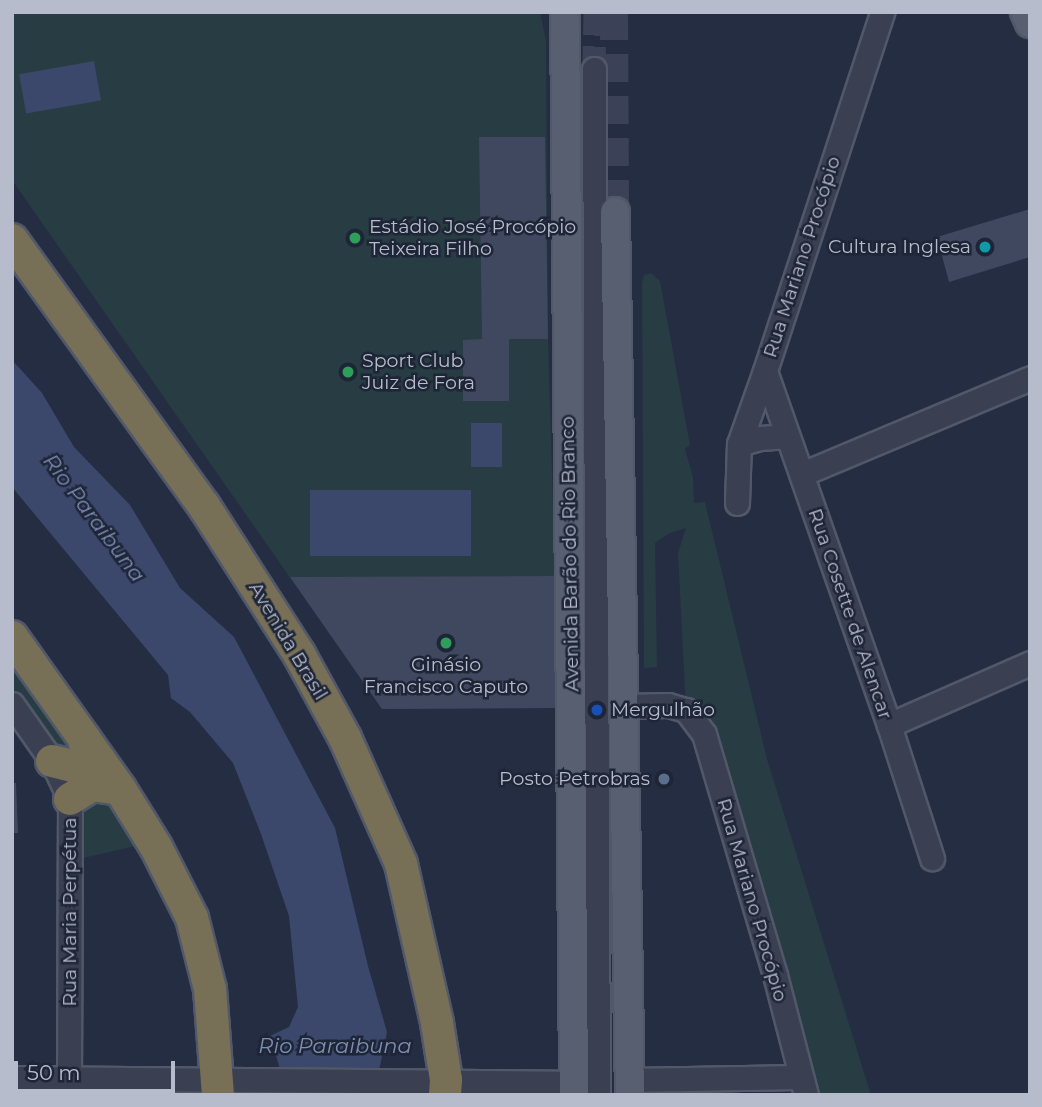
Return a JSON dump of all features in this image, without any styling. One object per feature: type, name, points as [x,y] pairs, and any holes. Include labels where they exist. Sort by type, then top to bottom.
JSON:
[{"type":"highway","name":"Avenida Brasil","points":[[12,240],[204,506],[299,654],[345,738],[401,864],[426,965],[438,1085]]},
{"type":"highway","points":[[12,637],[69,755],[71,799]]},
{"type":"highway","points":[[69,755],[120,789],[156,847],[192,918],[210,989],[228,1085]]},
{"type":"highway","points":[[71,799],[92,785],[120,789]]},
{"type":"main road","name":"Avenida Barão do Rio Branco","points":[[565,12],[586,1089]]},
{"type":"main road","points":[[1025,12],[1030,23]]},
{"type":"main road","points":[[615,212],[630,1088]]},
{"type":"street","name":"Rua Mariano Procópio","points":[[737,503],[738,444],[765,371],[882,12]]},
{"type":"street","name":"Avenida Barão do Rio Branco","points":[[586,1089],[594,69]]},
{"type":"street","name":"Rua Cosette de Alencar","points":[[765,371],[889,725],[932,858]]},
{"type":"street","points":[[802,474],[1030,378]]},
{"type":"street","points":[[738,444],[760,438],[786,436]]},
{"type":"street","points":[[889,725],[1030,663]]},
{"type":"street","points":[[12,704],[69,755]]},
{"type":"street","name":"Rua Mariano Procópio","points":[[625,706],[668,705],[686,710],[704,734],[775,975],[802,1086]]},
{"type":"street","name":"Rua Maria Perpétua","points":[[69,1086],[71,799]]},
{"type":"street","points":[[12,1079],[69,1086],[438,1085],[586,1089]]},
{"type":"street","points":[[630,1088],[802,1086]]},
{"type":"shaded area","name":"Sport Club Juiz de Fora","points":[[12,12],[540,12],[546,41],[548,339],[559,708],[382,709],[12,180]]},
{"type":"shaded area","points":[[651,273],[660,281],[690,445],[685,449],[693,477],[694,503],[705,502],[767,759],[871,1095],[806,1095],[686,710],[678,553],[686,528],[670,533],[655,543],[657,667],[644,668],[642,283],[644,275]]},
{"type":"shaded area","points":[[12,636],[84,738],[72,766],[12,704]]},
{"type":"shaded area","points":[[92,785],[153,842],[70,861],[70,799]]},
{"type":"water","points":[[94,61],[101,100],[26,114],[19,74]]},
{"type":"water","name":"Rio Paraibuna","points":[[12,360],[42,393],[74,447],[130,505],[180,588],[234,637],[335,828],[368,966],[387,1032],[374,1095],[288,1095],[270,1036],[289,1027],[298,1007],[289,916],[261,834],[233,763],[190,712],[171,698],[168,675],[12,487]]},
{"type":"water","points":[[471,423],[502,423],[502,467],[471,467]]},
{"type":"water","points":[[310,490],[471,490],[471,556],[310,556]]},
{"type":"building","points":[[479,137],[545,137],[548,339],[509,339],[509,401],[463,401],[463,340],[482,339]]},
{"type":"building","name":"Cultura Inglesa","points":[[1030,209],[1030,257],[949,282],[937,237]]},
{"type":"building","name":"Ginásio Francisco Caputo","points":[[555,576],[559,708],[382,709],[290,577]]},
{"type":"building","points":[[12,783],[16,783],[18,833],[12,833]]},
{"type":"tunnel","points":[[594,69],[595,12]]},
{"type":"tunnel","points":[[614,12],[615,212]]},
{"type":"place","name":"Estádio José Procópio Teixeira Filho","points":[[355,238]]},
{"type":"place","name":"Cultura Inglesa","points":[[985,247]]},
{"type":"place","name":"Sport Club Juiz de Fora","points":[[348,372]]},
{"type":"place","name":"Ginásio Francisco Caputo","points":[[446,643]]},
{"type":"place","name":"Mergulhão","points":[[597,710]]},
{"type":"place","name":"Posto Petrobras","points":[[664,779]]}]
